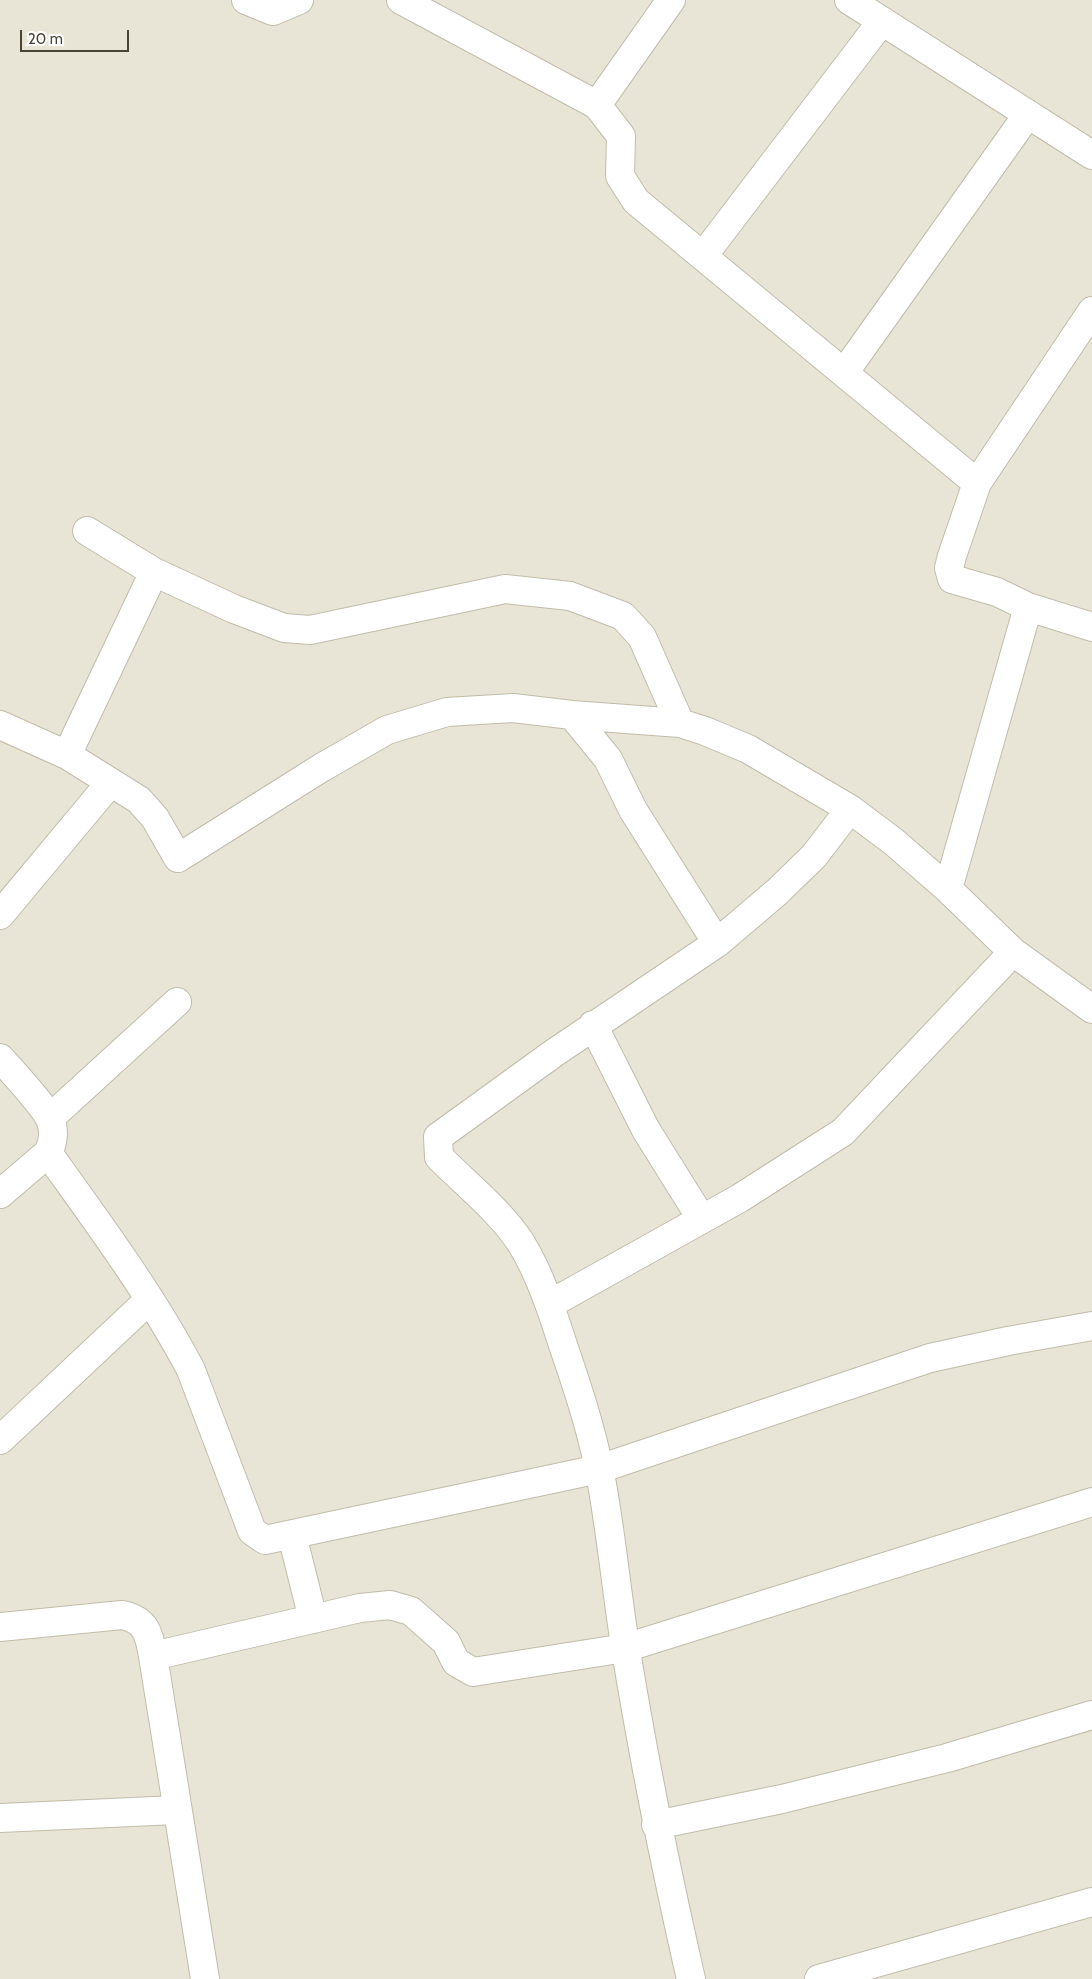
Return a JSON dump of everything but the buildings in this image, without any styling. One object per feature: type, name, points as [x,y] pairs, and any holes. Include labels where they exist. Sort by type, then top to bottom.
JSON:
[{"type":"street","points":[[246,0],[273,11],[299,0]]},
{"type":"street","points":[[401,0],[597,105],[621,136],[620,176],[636,201],[977,483]]},
{"type":"street","points":[[597,105],[671,0]]},
{"type":"street","points":[[849,0],[1092,155]]},
{"type":"street","points":[[703,256],[882,21]]},
{"type":"street","points":[[844,372],[1028,114]]},
{"type":"street","points":[[1092,311],[977,483],[952,556],[950,568],[952,578],[997,592],[1028,607],[1092,626]]},
{"type":"street","points":[[87,532],[154,572],[234,609],[284,628],[310,630],[505,589],[570,596],[624,616],[642,636],[680,723]]},
{"type":"street","points":[[67,755],[154,572]]},
{"type":"street","points":[[948,889],[1028,607]]},
{"type":"street","points":[[0,725],[67,755],[139,800],[155,818],[178,858],[322,768],[387,730],[447,712],[513,708],[572,715],[680,723],[748,749],[850,809],[894,842],[948,889],[1013,952],[1092,1009]]},
{"type":"street","points":[[572,715],[608,759],[633,810],[717,943]]},
{"type":"street","points":[[0,915],[110,782]]},
{"type":"street","points":[[691,1979],[656,1825],[625,1648],[616,1567],[599,1469],[581,1397],[550,1304],[521,1243],[500,1217],[439,1157],[438,1137],[593,1025],[717,943],[777,892],[814,856],[850,809]]},
{"type":"street","points":[[550,1304],[701,1218],[740,1198],[843,1132],[1013,952]]},
{"type":"street","points":[[50,1118],[177,1002]]},
{"type":"street","points":[[593,1025],[646,1130],[701,1218]]},
{"type":"street","points":[[0,1058],[50,1118],[52,1144],[48,1153],[0,1194]]},
{"type":"street","points":[[48,1153],[149,1300],[191,1370],[252,1531],[264,1540],[599,1469],[930,1358],[1008,1340],[1092,1326]]},
{"type":"street","points":[[0,1440],[149,1300]]},
{"type":"street","points":[[154,1656],[360,1608],[390,1605],[411,1611],[446,1642],[456,1662],[473,1672],[625,1648],[1092,1502]]},
{"type":"street","points":[[292,1534],[313,1619]]},
{"type":"street","points":[[0,1627],[122,1615],[135,1618],[143,1625],[150,1638],[154,1656],[176,1810],[192,1885],[205,1979]]},
{"type":"street","points":[[656,1825],[782,1799],[938,1760],[1092,1715]]},
{"type":"street","points":[[0,1818],[176,1810]]},
{"type":"street","points":[[819,1979],[1092,1902]]},
{"type":"shaded area","points":[[0,0],[1092,0],[1092,1979],[0,1979]]}]
